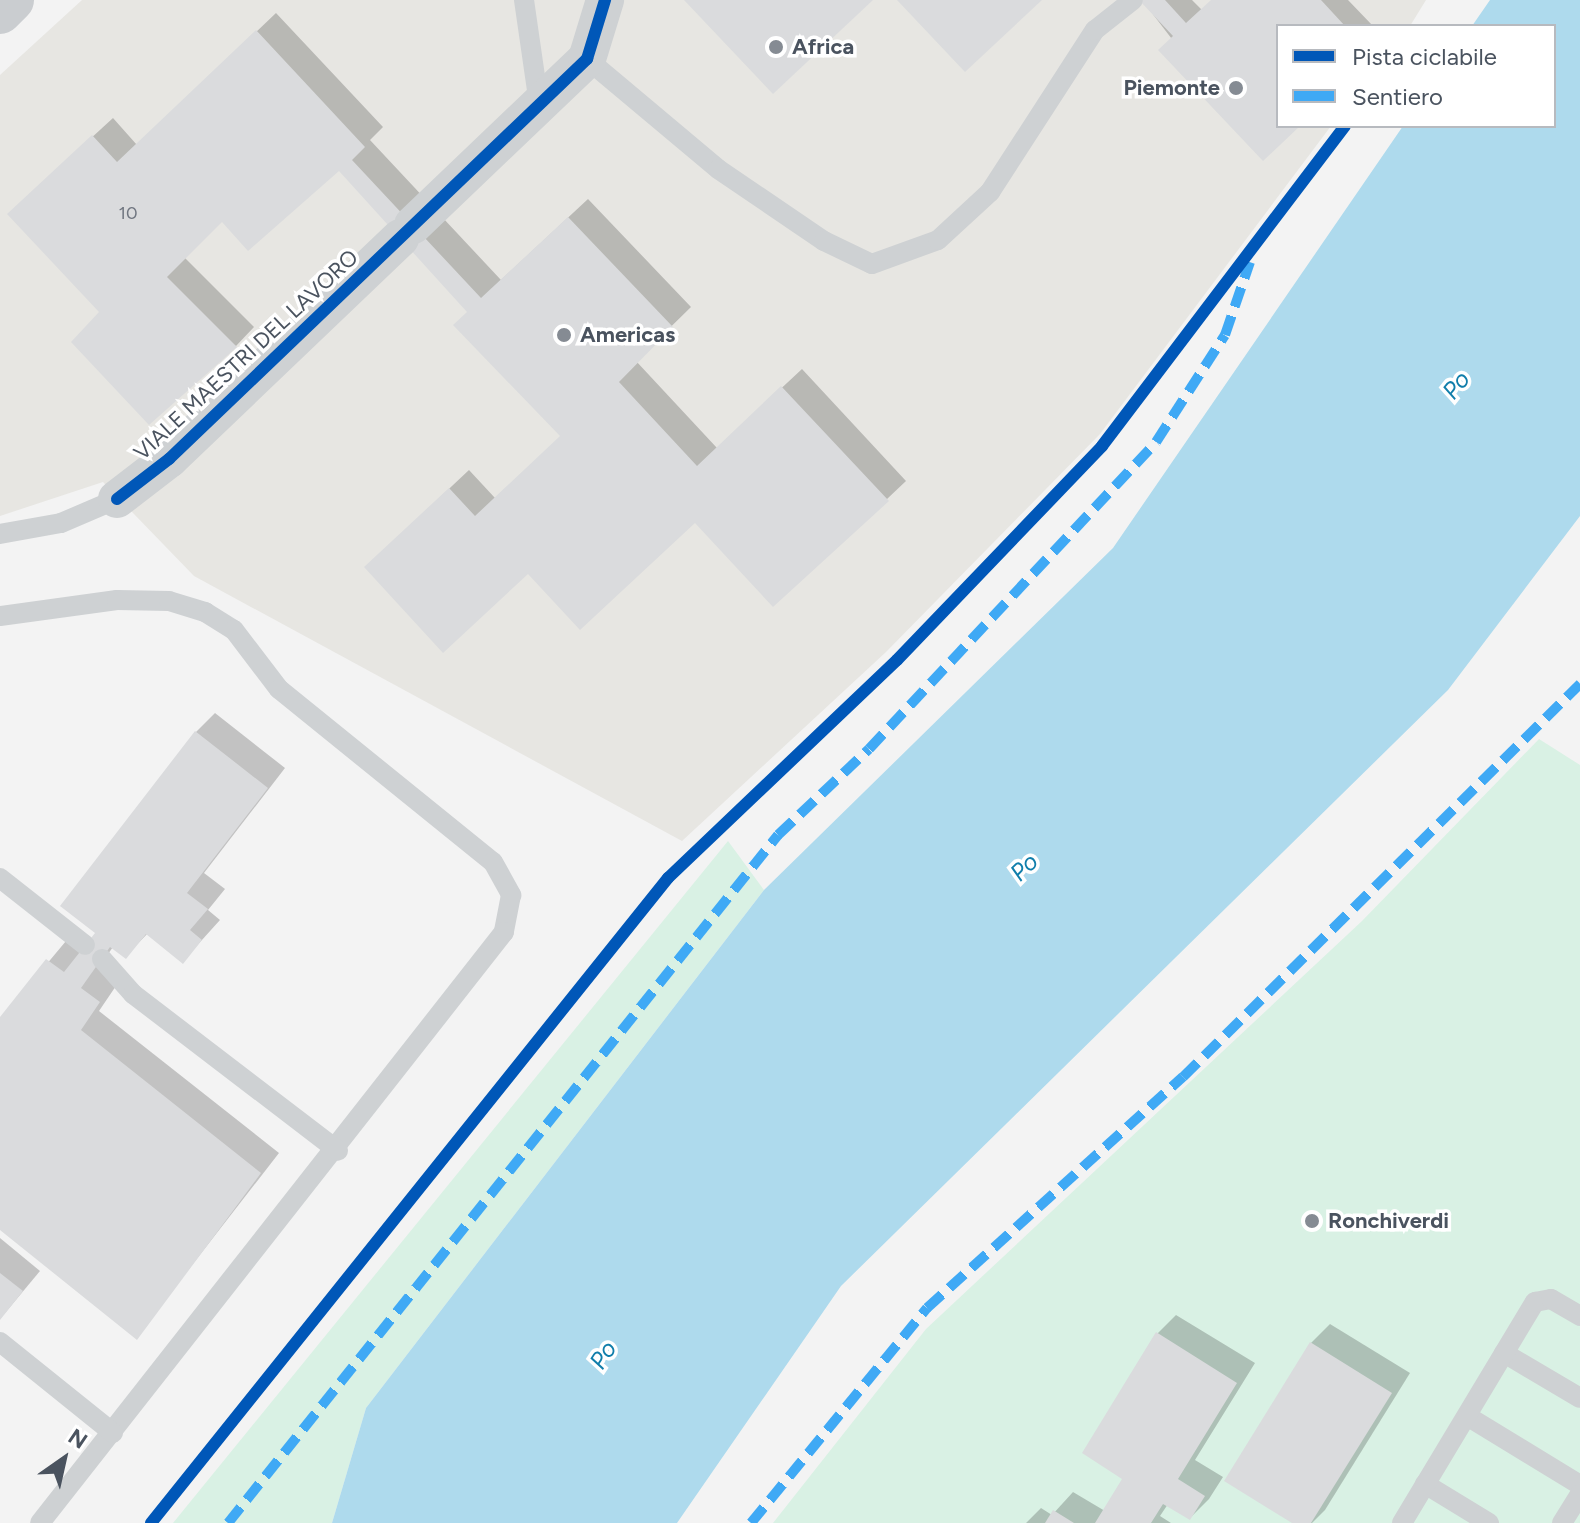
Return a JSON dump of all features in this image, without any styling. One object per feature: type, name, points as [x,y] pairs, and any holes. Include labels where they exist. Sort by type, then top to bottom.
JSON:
[{"type":"main road","points":[[0,12],[12,0]]},
{"type":"street","name":"VIALE MAESTRI DEL LAVORO","points":[[117,499],[169,459],[587,59],[605,0]]},
{"type":"lane","points":[[524,0],[539,104]]},
{"type":"lane","points":[[587,59],[718,169],[824,241],[872,264],[938,240],[990,192],[1086,42],[1133,0]]},
{"type":"lane","name":"VIALE MAESTRI DEL LAVORO","points":[[0,534],[61,523],[117,499]]},
{"type":"lane","points":[[0,616],[117,600],[169,601],[205,612],[234,630],[279,689],[505,877],[511,895],[504,932],[338,1151],[40,1523]]},
{"type":"lane","points":[[0,878],[85,945]]},
{"type":"lane","points":[[102,959],[133,994],[338,1151]]},
{"type":"lane","points":[[1402,1523],[1535,1302],[1551,1299],[1580,1316]]},
{"type":"lane","points":[[0,1342],[113,1433]]},
{"type":"lane","points":[[1504,1353],[1580,1398]]},
{"type":"lane","points":[[1467,1416],[1580,1485]]},
{"type":"lane","points":[[1425,1484],[1489,1523]]},
{"type":"lane","points":[[1562,1523],[1580,1494]]},
{"type":"shaded area","points":[[82,0],[1426,0],[1411,24],[1276,24],[1276,128],[1330,128],[1100,434],[886,652],[682,841],[194,576],[103,482],[0,516],[0,75]]},
{"type":"green space","name":"Ronchiverdi","points":[[1539,739],[1580,765],[1580,1523],[773,1523],[926,1329],[1362,921]]},
{"type":"green space","points":[[728,841],[764,890],[366,1408],[332,1523],[173,1523]]},
{"type":"water","name":"Po","points":[[1490,0],[1580,0],[1580,516],[1448,690],[841,1286],[677,1523],[332,1523],[366,1408],[764,890],[1113,548],[1402,128],[1556,128],[1556,24],[1473,24]]},
{"type":"building","name":"Africa","points":[[684,0],[873,0],[773,94]]},
{"type":"building","name":"Africa","points":[[897,0],[1042,0],[965,72]]},
{"type":"building","name":"Piemonte","points":[[1139,0],[1165,0],[1186,23],[1211,0],[1321,0],[1343,24],[1276,24],[1276,128],[1298,128],[1263,161],[1158,50],[1173,36]]},
{"type":"building","name":"Americas","points":[[256,30],[365,147],[352,160],[481,298],[568,217],[673,327],[619,382],[697,466],[781,386],[889,501],[773,607],[695,523],[580,630],[528,574],[443,653],[364,567],[449,488],[475,516],[560,436],[453,325],[467,312],[339,171],[248,251],[222,222],[167,277],[237,347],[149,425],[71,342],[99,312],[7,214],[92,135],[117,162]]},
{"type":"building","points":[[195,731],[268,788],[187,893],[208,909],[190,930],[202,940],[183,964],[146,934],[126,959],[110,947],[81,988],[100,1002],[81,1030],[261,1173],[137,1340],[0,1230],[0,1017],[46,959],[64,972],[95,933],[60,906]]},
{"type":"building","points":[[0,1273],[23,1291],[0,1320]]},
{"type":"building","points":[[1156,1332],[1237,1383],[1178,1479],[1205,1496],[1190,1520],[1163,1504],[1151,1523],[1095,1523],[1122,1479],[1082,1453]]},
{"type":"building","points":[[1310,1342],[1392,1393],[1311,1523],[1292,1523],[1224,1481]]},
{"type":"building","points":[[1053,1510],[1074,1523],[1045,1523]]},
{"type":"marked path","points":[[228,1523],[778,835],[869,749],[1156,442],[1225,335],[1250,262]]},
{"type":"marked path","points":[[751,1523],[927,1308],[1183,1077],[1580,684]]},
{"type":"cycle path","points":[[117,499],[169,459],[587,59],[605,0]]},
{"type":"cycle path","points":[[151,1523],[668,878],[897,660],[1102,446],[1343,128]]},
{"type":"place","name":"Africa","points":[[776,47]]},
{"type":"place","name":"Piemonte","points":[[1236,88]]},
{"type":"place","name":"Americas","points":[[564,335]]},
{"type":"place","name":"Ronchiverdi","points":[[1312,1221]]}]
